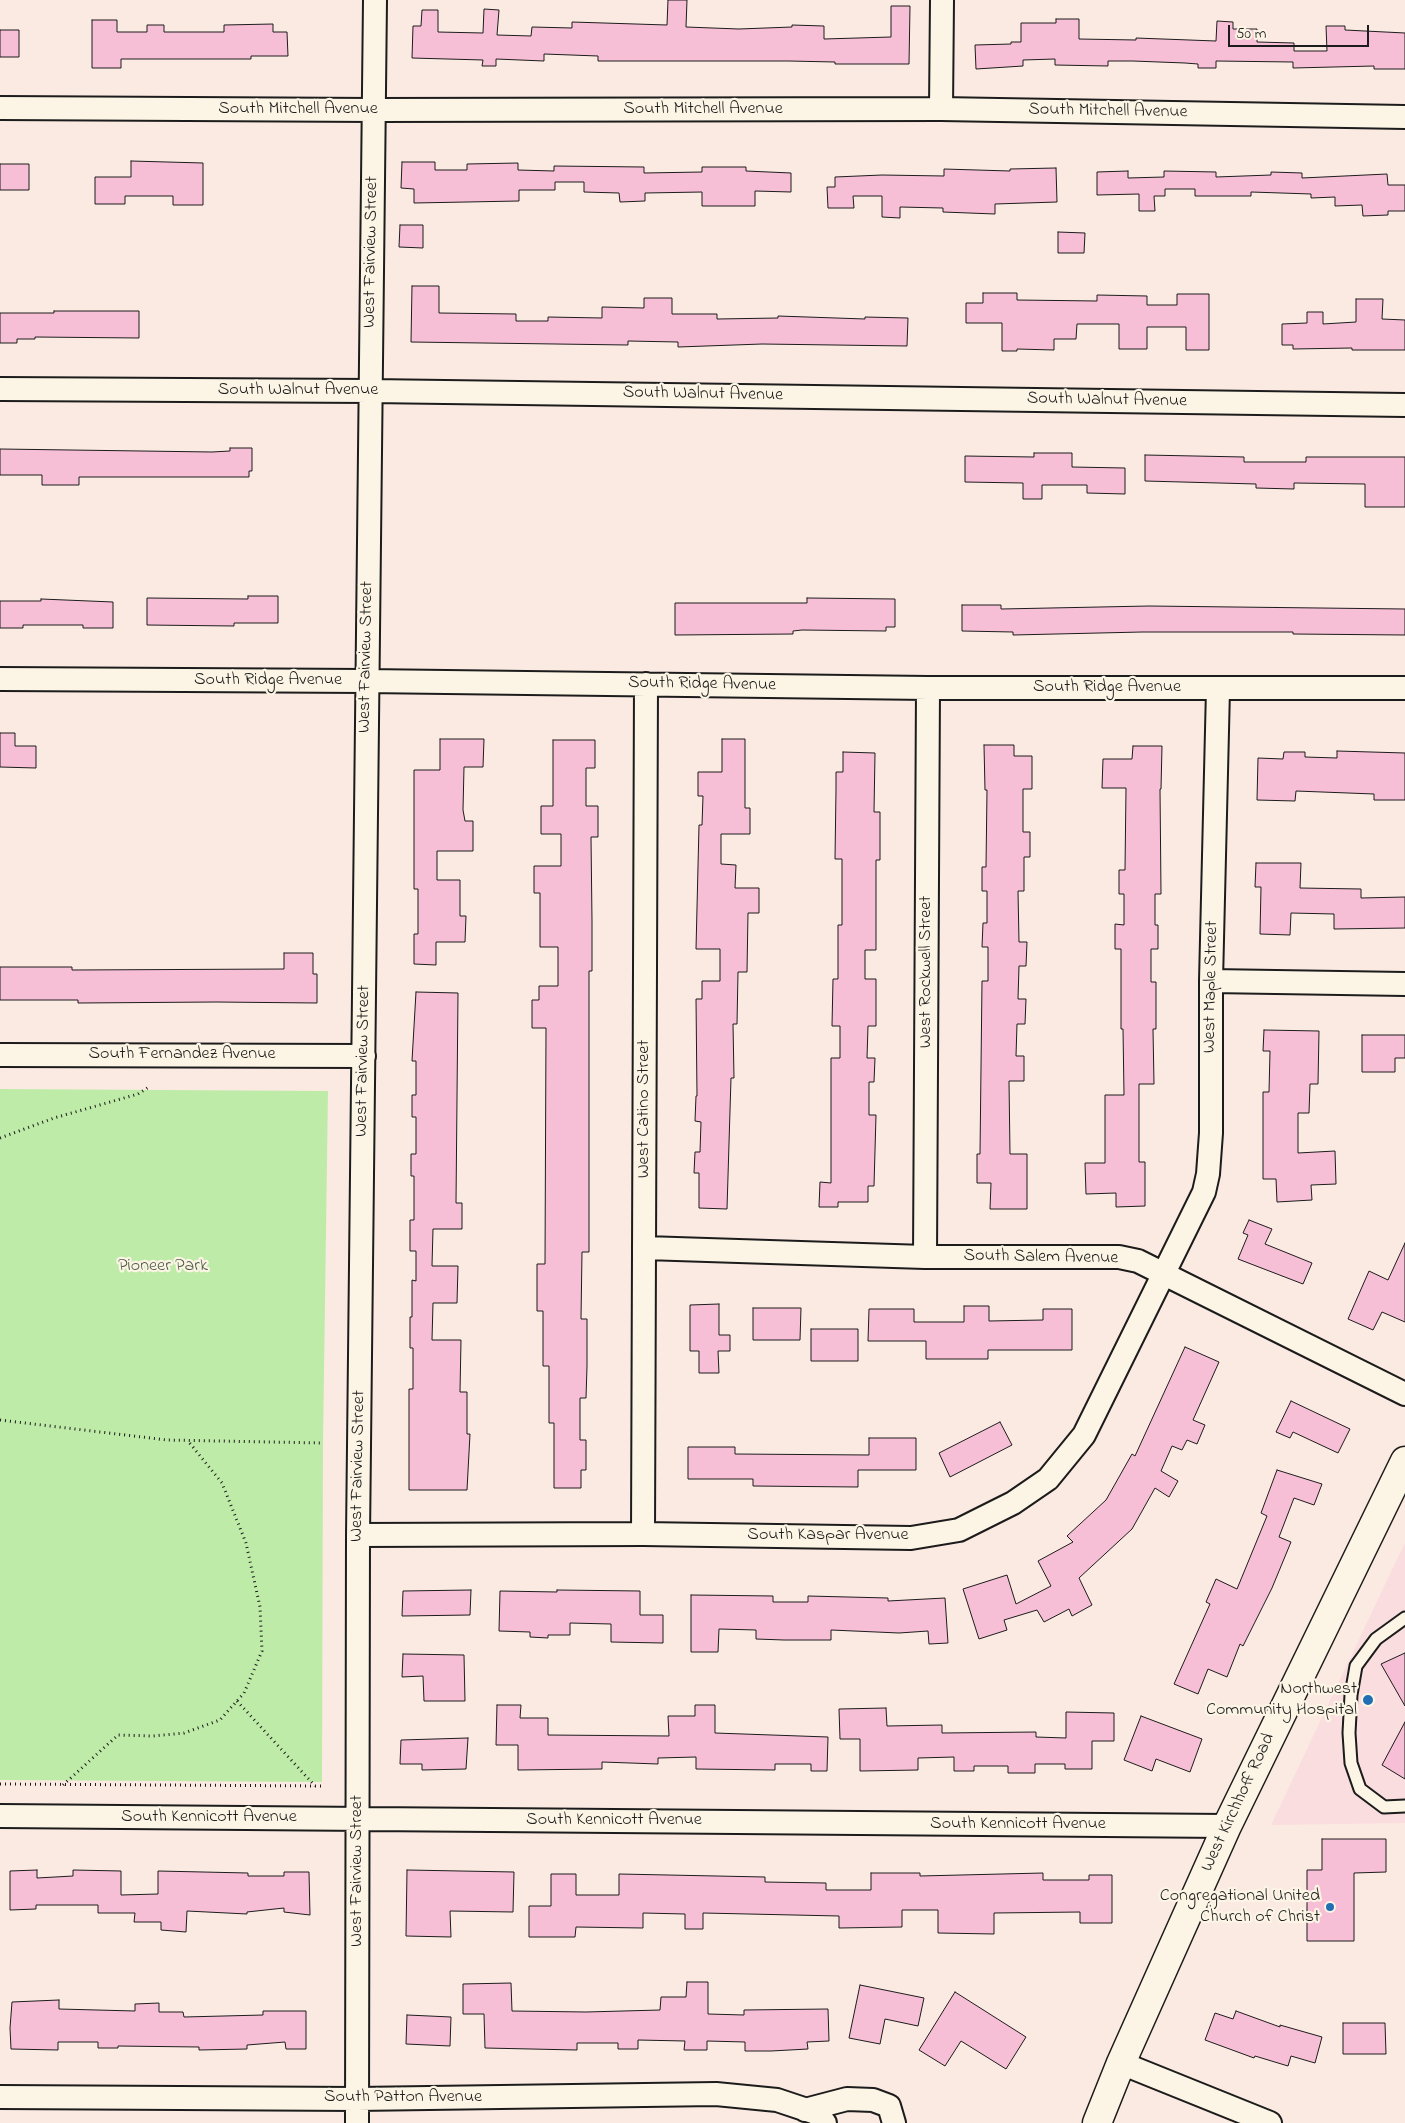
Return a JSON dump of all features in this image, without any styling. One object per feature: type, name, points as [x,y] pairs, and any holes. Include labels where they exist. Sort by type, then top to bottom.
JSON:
[{"type":"main road","name":"West Kirchhoff Road","points":[[1097,2123],[1121,2063],[1227,1826],[1405,1461]]},
{"type":"street","name":"West Fairview Street","points":[[357,2123],[358,1535],[374,0]]},
{"type":"street","points":[[941,109],[942,0]]},
{"type":"street","name":"South Mitchell Avenue","points":[[0,108],[374,110],[941,109],[1405,117]]},
{"type":"street","name":"South Walnut Avenue","points":[[0,389],[371,391],[1405,405]]},
{"type":"street","name":"South Ridge Avenue","points":[[0,679],[366,681],[928,688],[1405,688]]},
{"type":"street","name":"West Catino Street","points":[[642,1534],[645,1248],[646,684]]},
{"type":"street","name":"West Rockwell Street","points":[[925,1257],[928,688]]},
{"type":"street","name":"West Maple Street","points":[[1164,1276],[1204,1192],[1208,1174],[1211,1133],[1211,982],[1218,688]]},
{"type":"street","points":[[1211,982],[1405,984]]},
{"type":"street","name":"South Fernandez Avenue","points":[[0,1055],[364,1056]]},
{"type":"street","name":"South Salem Avenue","points":[[645,1248],[925,1257],[1118,1257],[1138,1261],[1164,1276],[1405,1394]]},
{"type":"street","name":"South Kaspar Avenue","points":[[358,1535],[642,1534],[911,1538],[959,1530],[1013,1503],[1048,1479],[1084,1435],[1164,1276]]},
{"type":"street","name":"South Kennicott Avenue","points":[[0,1816],[1227,1826]]},
{"type":"street","points":[[1121,2063],[1270,2123]]},
{"type":"street","name":"South Patton Avenue","points":[[0,2097],[357,2099],[716,2094],[777,2100],[816,2113],[825,2123]]},
{"type":"street","points":[[805,2110],[847,2099],[873,2100],[889,2106],[894,2123]]},
{"type":"lane","points":[[1405,1618],[1376,1639],[1356,1666],[1350,1695],[1349,1734],[1350,1763],[1360,1789],[1384,1807],[1405,1806]]},
{"type":"path","points":[[0,1138],[54,1118],[138,1094],[149,1087]]},
{"type":"path","points":[[0,1420],[167,1440],[323,1443]]},
{"type":"path","points":[[63,1785],[118,1735],[153,1736],[184,1733],[220,1720],[244,1693],[262,1651],[260,1607],[246,1543],[222,1483],[188,1440]]},
{"type":"path","points":[[237,1700],[316,1786]]},
{"type":"path","points":[[0,1784],[323,1786]]},
{"type":"shaded area","name":"Northwest Community Hospital","points":[[1405,1543],[1405,1823],[1271,1825],[1389,1576]]},
{"type":"green space","name":"Pioneer Park","points":[[0,1089],[328,1091],[323,1443],[322,1782],[0,1780]]},
{"type":"building","points":[[668,0],[687,0],[686,27],[739,29],[792,27],[792,25],[824,26],[824,39],[891,37],[891,6],[910,6],[909,64],[835,64],[835,62],[789,61],[598,61],[598,56],[544,54],[544,61],[496,59],[496,66],[482,66],[483,60],[412,58],[413,26],[421,26],[422,10],[438,10],[438,32],[483,33],[484,9],[499,10],[497,35],[531,36],[532,27],[572,28],[572,22],[667,25]]},
{"type":"building","points":[[1056,19],[1079,19],[1079,39],[1136,40],[1136,38],[1216,41],[1217,21],[1233,22],[1233,29],[1257,29],[1257,42],[1294,43],[1294,51],[1327,51],[1326,26],[1345,26],[1345,30],[1405,33],[1405,69],[1374,69],[1374,66],[1293,68],[1293,62],[1216,61],[1216,68],[1198,68],[1198,64],[1133,61],[1108,61],[1108,66],[1055,65],[1055,59],[1023,60],[1023,66],[976,69],[975,45],[1021,42],[1021,23],[1056,23]]},
{"type":"building","points":[[92,20],[117,20],[117,32],[147,32],[147,25],[164,25],[164,32],[224,32],[224,25],[273,24],[273,32],[287,32],[288,56],[251,56],[251,59],[121,59],[121,68],[92,68]]},
{"type":"building","points":[[0,30],[19,30],[19,57],[0,57]]},
{"type":"building","points":[[131,161],[203,163],[203,205],[173,205],[173,196],[125,196],[125,204],[95,204],[95,177],[131,177]]},
{"type":"building","points":[[402,162],[435,162],[435,170],[467,170],[467,164],[518,163],[518,170],[554,171],[554,166],[644,167],[644,173],[702,172],[702,167],[746,167],[746,171],[791,173],[791,192],[755,191],[755,206],[702,206],[702,192],[645,193],[645,201],[620,202],[619,193],[584,192],[584,182],[555,182],[555,190],[519,190],[519,201],[414,203],[414,189],[401,188]]},
{"type":"building","points":[[0,164],[29,164],[29,190],[0,190]]},
{"type":"building","points":[[1056,168],[1057,202],[995,204],[995,214],[943,212],[943,208],[900,207],[900,218],[882,217],[882,196],[853,196],[854,208],[828,208],[827,187],[835,187],[835,177],[882,175],[944,176],[944,169],[1010,171],[1010,169]]},
{"type":"building","points":[[1128,171],[1128,178],[1164,177],[1164,171],[1216,172],[1216,177],[1271,175],[1271,172],[1302,173],[1302,178],[1387,174],[1388,185],[1405,185],[1405,211],[1388,211],[1388,215],[1363,216],[1362,205],[1335,206],[1335,197],[1311,198],[1311,194],[1251,192],[1251,196],[1195,196],[1195,189],[1165,189],[1165,196],[1154,196],[1155,211],[1139,211],[1139,194],[1097,195],[1097,172]]},
{"type":"building","points":[[400,225],[423,225],[423,248],[399,247]]},
{"type":"building","points":[[1058,232],[1085,233],[1084,253],[1058,253]]},
{"type":"building","points":[[412,286],[439,286],[439,313],[516,314],[516,321],[548,321],[548,317],[602,318],[602,307],[644,308],[644,298],[672,298],[672,314],[717,314],[717,319],[778,318],[778,316],[865,319],[865,317],[908,318],[907,346],[762,344],[678,347],[678,342],[628,341],[628,345],[411,342]]},
{"type":"building","points":[[983,293],[1017,293],[1017,300],[1097,301],[1097,295],[1147,296],[1147,305],[1177,305],[1177,294],[1209,294],[1209,350],[1186,350],[1186,327],[1147,327],[1147,349],[1119,349],[1119,324],[1077,324],[1076,339],[1054,339],[1054,350],[1017,349],[1017,351],[1002,351],[1002,323],[966,323],[966,303],[983,303]]},
{"type":"building","points":[[1356,299],[1383,299],[1382,319],[1405,320],[1405,350],[1352,350],[1352,348],[1293,349],[1293,345],[1282,345],[1282,324],[1307,323],[1307,312],[1323,312],[1323,324],[1356,322]]},
{"type":"building","points":[[54,311],[139,311],[139,338],[35,337],[35,339],[17,339],[17,343],[0,343],[0,313],[54,313]]},
{"type":"building","points":[[230,448],[252,448],[252,471],[249,471],[249,477],[79,477],[79,485],[42,485],[42,475],[0,475],[0,449],[212,452],[230,451]]},
{"type":"building","points":[[1034,453],[1072,453],[1072,467],[1125,468],[1125,494],[1087,493],[1087,485],[1042,485],[1042,499],[1023,499],[1023,483],[965,482],[965,456],[1034,457]]},
{"type":"building","points":[[1145,455],[1244,457],[1244,462],[1306,462],[1306,457],[1405,457],[1405,507],[1365,507],[1365,484],[1294,483],[1294,489],[1256,488],[1256,484],[1145,481]]},
{"type":"building","points":[[248,596],[278,596],[278,623],[234,623],[234,626],[147,625],[147,598],[248,599]]},
{"type":"building","points":[[807,598],[895,599],[895,627],[886,627],[886,631],[802,630],[793,631],[793,634],[675,635],[675,603],[807,603]]},
{"type":"building","points":[[41,599],[113,602],[113,628],[83,628],[83,625],[23,625],[23,628],[0,628],[0,601],[41,601]]},
{"type":"building","points":[[962,605],[1001,605],[1001,609],[1149,606],[1405,609],[1405,635],[1293,634],[1293,632],[1142,632],[1013,635],[1013,632],[962,631]]},
{"type":"building","points":[[0,733],[15,733],[15,746],[36,746],[36,768],[0,767]]},
{"type":"building","points":[[440,739],[484,739],[483,767],[464,767],[463,810],[465,821],[473,821],[473,851],[437,851],[437,880],[460,880],[460,916],[466,916],[465,942],[436,942],[436,965],[414,964],[414,934],[418,934],[418,889],[414,889],[414,770],[440,770]]},
{"type":"building","points":[[722,739],[745,739],[745,808],[750,808],[750,834],[721,834],[721,864],[736,865],[735,888],[759,888],[759,913],[748,913],[747,972],[738,972],[737,1024],[733,1024],[734,1078],[731,1078],[727,1209],[699,1208],[699,1173],[694,1173],[695,1152],[700,1152],[701,1122],[695,1121],[697,1096],[696,999],[702,999],[702,981],[720,981],[720,949],[696,949],[699,825],[702,825],[703,796],[698,796],[698,772],[722,772]]},
{"type":"building","points":[[553,740],[595,740],[595,768],[586,768],[586,806],[598,806],[598,837],[591,837],[592,971],[589,971],[589,1252],[582,1252],[581,1319],[587,1319],[587,1366],[586,1398],[580,1398],[580,1440],[586,1440],[586,1470],[581,1470],[581,1488],[554,1488],[554,1423],[549,1423],[549,1366],[543,1366],[543,1311],[537,1311],[537,1264],[545,1264],[546,1028],[532,1028],[532,1000],[539,1000],[539,986],[558,986],[558,947],[540,947],[540,893],[534,893],[534,866],[561,866],[561,834],[541,834],[541,806],[553,806]]},
{"type":"building","points":[[984,745],[1014,745],[1014,756],[1032,756],[1032,789],[1023,789],[1023,832],[1030,832],[1030,857],[1024,857],[1024,891],[1018,891],[1019,942],[1027,942],[1026,966],[1019,966],[1018,999],[1026,999],[1025,1024],[1017,1024],[1016,1056],[1024,1056],[1024,1081],[1009,1081],[1010,1154],[1027,1154],[1027,1209],[990,1209],[991,1183],[977,1183],[977,1154],[980,1154],[982,981],[988,981],[988,947],[982,947],[983,923],[987,923],[987,891],[982,891],[982,867],[986,867],[987,790],[985,790]]},
{"type":"building","points":[[1133,746],[1162,746],[1160,789],[1161,894],[1155,894],[1155,925],[1158,925],[1158,949],[1151,949],[1151,982],[1156,982],[1156,1029],[1153,1029],[1154,1084],[1139,1084],[1139,1162],[1145,1162],[1145,1206],[1116,1207],[1116,1193],[1086,1194],[1085,1163],[1105,1163],[1105,1095],[1124,1095],[1123,1029],[1121,1029],[1121,949],[1115,949],[1115,924],[1124,925],[1124,894],[1119,894],[1119,870],[1125,870],[1126,788],[1102,788],[1103,759],[1132,759]]},
{"type":"building","points":[[1337,751],[1405,753],[1405,800],[1374,800],[1374,794],[1296,791],[1295,801],[1257,800],[1258,758],[1283,759],[1284,752],[1305,752],[1305,757],[1337,758]]},
{"type":"building","points":[[843,752],[875,753],[874,812],[880,812],[880,860],[876,860],[876,950],[865,950],[865,979],[876,979],[876,1026],[868,1026],[867,1058],[875,1058],[874,1082],[869,1082],[869,1115],[876,1115],[874,1186],[868,1186],[868,1202],[838,1202],[838,1207],[819,1207],[820,1182],[831,1183],[831,1058],[840,1058],[840,1026],[832,1026],[833,979],[838,979],[838,925],[842,925],[842,859],[835,859],[836,772],[843,772]]},
{"type":"building","points":[[1256,863],[1301,863],[1300,888],[1361,889],[1361,898],[1405,897],[1405,928],[1334,929],[1334,914],[1291,913],[1290,935],[1260,934],[1261,887],[1255,887]]},
{"type":"building","points":[[284,953],[313,953],[313,974],[317,974],[317,1003],[78,1003],[78,1000],[0,1000],[0,967],[72,967],[72,970],[284,969]]},
{"type":"building","points":[[416,992],[458,993],[456,1203],[462,1203],[462,1229],[433,1229],[432,1266],[458,1266],[457,1303],[433,1303],[432,1340],[461,1340],[460,1392],[467,1392],[467,1434],[470,1434],[467,1490],[409,1490],[409,1389],[413,1389],[413,1348],[410,1348],[410,1317],[412,1317],[412,1280],[416,1281],[416,1251],[410,1251],[410,1220],[414,1220],[414,1176],[411,1176],[411,1154],[416,1154],[416,1117],[412,1117],[412,1095],[416,1095],[416,1061],[412,1061]]},
{"type":"building","points":[[1264,1030],[1319,1031],[1318,1084],[1310,1084],[1309,1113],[1298,1113],[1298,1153],[1335,1151],[1336,1184],[1311,1185],[1312,1200],[1277,1202],[1276,1179],[1263,1179],[1263,1092],[1269,1092],[1270,1051],[1263,1051]]},
{"type":"building","points":[[1362,1035],[1405,1035],[1405,1058],[1395,1058],[1395,1072],[1362,1072]]},
{"type":"building","points":[[1249,1220],[1272,1229],[1265,1244],[1312,1263],[1303,1284],[1238,1259],[1248,1235],[1243,1233]]},
{"type":"building","points":[[1405,1243],[1405,1322],[1382,1312],[1373,1330],[1348,1319],[1369,1271],[1388,1280]]},
{"type":"building","points":[[719,1304],[719,1335],[730,1335],[730,1351],[718,1351],[719,1373],[699,1373],[699,1351],[690,1351],[690,1305]]},
{"type":"building","points":[[964,1306],[989,1306],[989,1321],[1043,1320],[1043,1309],[1072,1309],[1072,1350],[988,1350],[988,1359],[926,1359],[926,1341],[868,1341],[869,1309],[914,1309],[914,1322],[964,1322]]},
{"type":"building","points":[[753,1308],[801,1308],[800,1340],[753,1340]]},
{"type":"building","points":[[811,1329],[858,1329],[858,1361],[811,1361]]},
{"type":"building","points":[[1185,1347],[1219,1362],[1193,1420],[1205,1425],[1197,1444],[1187,1440],[1182,1450],[1172,1446],[1161,1471],[1178,1481],[1169,1497],[1155,1488],[1132,1529],[1079,1578],[1092,1605],[1072,1616],[1069,1609],[1044,1622],[1037,1610],[1004,1620],[1007,1630],[979,1639],[963,1589],[1007,1575],[1016,1604],[1051,1586],[1038,1561],[1073,1542],[1067,1536],[1106,1500],[1132,1454],[1135,1456]]},
{"type":"building","points":[[1291,1401],[1350,1429],[1338,1453],[1293,1432],[1290,1438],[1276,1432]]},
{"type":"building","points":[[1000,1422],[1012,1445],[950,1477],[939,1453]]},
{"type":"building","points":[[869,1438],[916,1438],[916,1470],[858,1470],[858,1487],[753,1486],[753,1479],[688,1479],[688,1447],[735,1447],[735,1454],[869,1455]]},
{"type":"building","points":[[1277,1470],[1322,1484],[1314,1505],[1294,1498],[1279,1537],[1291,1542],[1272,1588],[1243,1646],[1240,1644],[1227,1677],[1208,1669],[1198,1694],[1174,1684],[1210,1604],[1206,1602],[1216,1579],[1237,1589],[1267,1516],[1261,1513]]},
{"type":"building","points":[[471,1590],[470,1615],[402,1616],[403,1591]]},
{"type":"building","points":[[557,1590],[640,1591],[640,1615],[663,1615],[663,1643],[611,1642],[611,1624],[570,1623],[570,1635],[548,1635],[548,1638],[530,1637],[530,1632],[499,1631],[500,1591],[557,1592]]},
{"type":"building","points":[[691,1595],[773,1596],[773,1602],[808,1602],[808,1596],[888,1598],[888,1601],[945,1598],[948,1643],[929,1644],[928,1631],[899,1633],[831,1630],[831,1640],[784,1640],[756,1639],[756,1630],[719,1629],[718,1652],[691,1652]]},
{"type":"building","points":[[1405,1653],[1405,1706],[1381,1664]]},
{"type":"building","points":[[403,1654],[464,1655],[465,1701],[424,1701],[423,1676],[402,1677]]},
{"type":"building","points":[[497,1705],[521,1705],[520,1718],[548,1718],[548,1735],[669,1736],[668,1716],[695,1716],[695,1705],[715,1705],[715,1733],[828,1737],[827,1771],[811,1771],[811,1764],[775,1764],[775,1770],[696,1769],[696,1757],[658,1758],[658,1764],[602,1762],[602,1769],[518,1770],[518,1745],[496,1745]]},
{"type":"building","points":[[886,1708],[887,1726],[942,1725],[942,1733],[1036,1732],[1036,1737],[1066,1738],[1066,1712],[1114,1713],[1114,1741],[1092,1741],[1092,1769],[1065,1769],[1065,1764],[1035,1764],[1035,1773],[1008,1773],[1008,1766],[974,1766],[974,1771],[954,1771],[954,1757],[918,1758],[918,1770],[860,1771],[860,1739],[840,1739],[839,1709]]},
{"type":"building","points":[[1141,1716],[1202,1739],[1190,1772],[1156,1759],[1152,1771],[1124,1760]]},
{"type":"building","points":[[1405,1722],[1405,1779],[1382,1765]]},
{"type":"building","points":[[468,1738],[466,1769],[422,1770],[422,1764],[400,1764],[401,1740]]},
{"type":"building","name":"Congregational United Church of Christ","points":[[1322,1839],[1386,1839],[1386,1872],[1354,1873],[1354,1941],[1307,1941],[1307,1870],[1322,1870]]},
{"type":"building","points":[[37,1870],[37,1878],[73,1876],[73,1870],[121,1871],[121,1895],[158,1894],[158,1871],[248,1873],[248,1876],[284,1876],[284,1872],[309,1872],[310,1915],[284,1912],[284,1908],[247,1912],[247,1914],[187,1911],[186,1932],[161,1930],[161,1922],[134,1922],[135,1913],[98,1913],[98,1905],[36,1905],[36,1909],[10,1910],[10,1871]]},
{"type":"building","points":[[407,1870],[514,1872],[513,1912],[450,1911],[451,1937],[406,1936]]},
{"type":"building","points":[[871,1873],[920,1873],[920,1876],[1043,1873],[1043,1880],[1089,1880],[1089,1875],[1112,1875],[1112,1923],[1080,1923],[1080,1912],[994,1913],[994,1934],[938,1933],[938,1910],[902,1910],[902,1927],[839,1928],[839,1916],[703,1913],[703,1929],[685,1929],[685,1914],[643,1913],[643,1928],[576,1927],[575,1937],[529,1937],[529,1906],[551,1906],[551,1874],[576,1874],[576,1895],[619,1895],[619,1874],[765,1877],[765,1882],[826,1883],[826,1890],[871,1890]]},
{"type":"building","points":[[687,1982],[708,1982],[708,2014],[744,2015],[744,2010],[828,2009],[829,2041],[807,2042],[808,2049],[771,2051],[745,2051],[745,2042],[707,2041],[707,2050],[684,2050],[685,2041],[638,2040],[638,2049],[618,2049],[618,2043],[577,2043],[577,2050],[485,2048],[484,2014],[463,2014],[463,1984],[511,1983],[512,2011],[586,2012],[660,2010],[661,1997],[686,1997]]},
{"type":"building","points":[[860,1985],[924,1998],[918,2026],[885,2019],[880,2044],[849,2038]]},
{"type":"building","points":[[955,1992],[1026,2037],[1006,2069],[961,2041],[945,2066],[919,2050]]},
{"type":"building","points":[[59,2000],[59,2009],[135,2011],[135,2004],[159,2003],[159,2012],[183,2012],[184,2017],[263,2015],[263,2011],[306,2011],[306,2049],[286,2049],[285,2042],[247,2045],[247,2049],[199,2050],[199,2047],[118,2046],[118,2048],[98,2048],[98,2042],[58,2042],[58,2050],[11,2049],[12,2002]]},
{"type":"building","points":[[1236,2011],[1280,2027],[1280,2025],[1322,2037],[1315,2063],[1291,2056],[1288,2066],[1255,2056],[1254,2058],[1205,2040],[1215,2013],[1233,2019]]},
{"type":"building","points":[[407,2015],[451,2017],[450,2046],[406,2044]]},
{"type":"building","points":[[1343,2023],[1385,2023],[1386,2054],[1343,2054]]},
{"type":"place","name":"Northwest Community Hospital","points":[[1368,1700]]},
{"type":"place","name":"Congregational United Church of Christ","points":[[1330,1907]]}]
